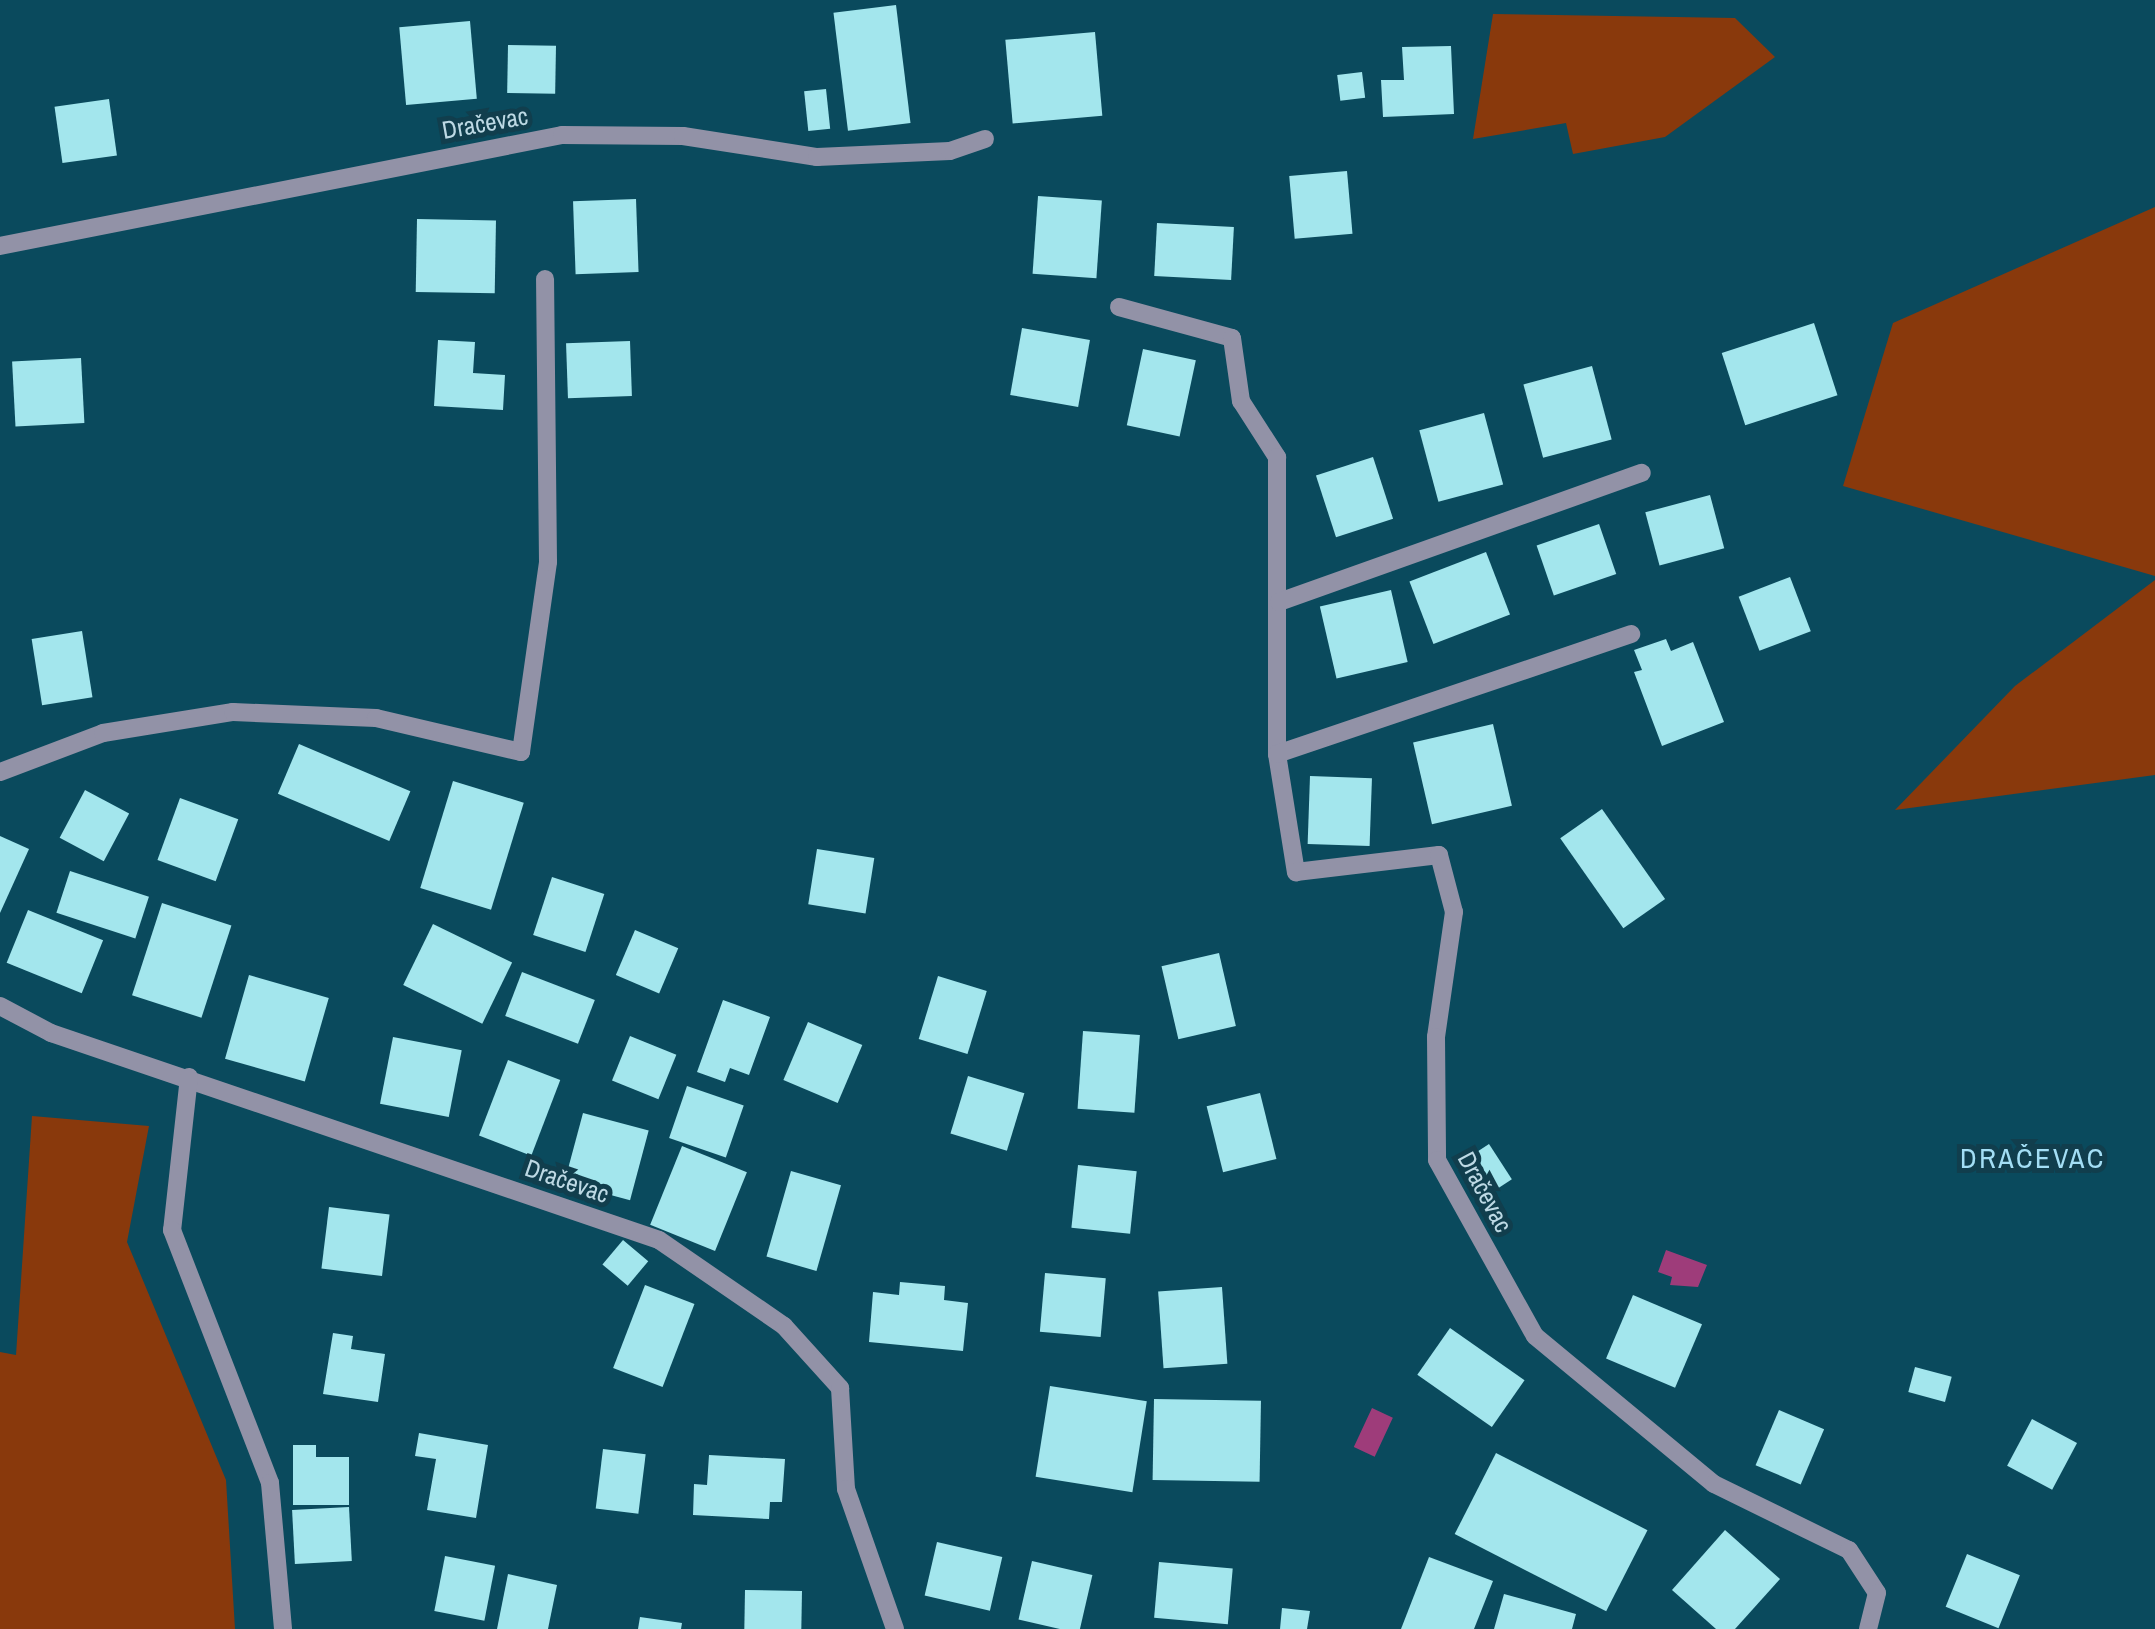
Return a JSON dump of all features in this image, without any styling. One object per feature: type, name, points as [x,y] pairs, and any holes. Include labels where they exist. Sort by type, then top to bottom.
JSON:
[{"type":"street","name":"Dračevac","points":[[0,246],[562,134],[683,136],[818,156],[950,151],[984,139]]},
{"type":"street","points":[[0,772],[103,733],[233,712],[376,718],[521,752],[548,562],[544,279]]},
{"type":"street","name":"Dračevac","points":[[1119,306],[1232,338],[1241,401],[1277,457],[1278,754],[1296,872],[1439,855],[1454,912],[1436,1036],[1438,1160],[1535,1336],[1714,1484],[1849,1550],[1877,1593],[1868,1629]]},
{"type":"street","points":[[1279,602],[1642,472]]},
{"type":"street","points":[[1278,754],[1631,634]]},
{"type":"street","name":"Dračevac","points":[[0,1006],[51,1033],[659,1240],[784,1326],[840,1388],[846,1489],[894,1629]]},
{"type":"street","points":[[189,1077],[172,1230],[270,1484],[283,1629]]},
{"type":"shaded area","points":[[1493,14],[1735,18],[1775,57],[1665,137],[1573,154],[1566,123],[1473,139]]},
{"type":"shaded area","points":[[2155,207],[2155,576],[1843,486],[1893,323]]},
{"type":"shaded area","points":[[2155,580],[2155,775],[1895,810],[2015,686]]},
{"type":"shaded area","points":[[32,1116],[149,1126],[127,1242],[226,1480],[235,1629],[0,1629],[0,1352],[16,1355]]},
{"type":"shaded area","points":[[1666,1250],[1707,1265],[1698,1287],[1670,1285],[1672,1277],[1658,1272]]},
{"type":"shaded area","points":[[1372,1408],[1393,1418],[1375,1457],[1354,1447]]},
{"type":"building","points":[[896,5],[911,123],[848,131],[833,13]]},
{"type":"building","points":[[470,21],[477,99],[406,105],[399,27]]},
{"type":"building","points":[[1095,32],[1102,116],[1013,124],[1005,40]]},
{"type":"building","points":[[508,45],[556,46],[555,94],[507,93]]},
{"type":"building","points":[[1451,46],[1454,114],[1383,117],[1381,80],[1404,80],[1402,47]]},
{"type":"building","points":[[1362,72],[1365,98],[1340,101],[1337,75]]},
{"type":"building","points":[[826,89],[830,129],[808,131],[804,91]]},
{"type":"building","points":[[109,99],[117,155],[62,163],[55,107]]},
{"type":"building","points":[[1347,171],[1352,234],[1295,239],[1289,176]]},
{"type":"building","points":[[1038,196],[1102,200],[1096,278],[1033,274]]},
{"type":"building","points":[[636,199],[639,272],[576,274],[573,201]]},
{"type":"building","points":[[417,219],[496,220],[495,293],[416,292]]},
{"type":"building","points":[[1157,223],[1234,227],[1231,280],[1154,276]]},
{"type":"building","points":[[1814,323],[1837,395],[1745,425],[1722,353]]},
{"type":"building","points":[[1022,328],[1090,340],[1078,407],[1010,395]]},
{"type":"building","points":[[438,340],[475,342],[473,373],[505,375],[503,410],[434,406]]},
{"type":"building","points":[[630,341],[632,396],[568,398],[566,343]]},
{"type":"building","points":[[1143,349],[1196,360],[1180,437],[1127,425]]},
{"type":"building","points":[[81,358],[84,423],[15,427],[12,362]]},
{"type":"building","points":[[1592,366],[1612,439],[1543,458],[1523,384]]},
{"type":"building","points":[[1484,413],[1503,484],[1438,502],[1419,430]]},
{"type":"building","points":[[1373,457],[1393,519],[1336,537],[1316,476]]},
{"type":"building","points":[[1710,495],[1724,548],[1660,565],[1645,512]]},
{"type":"building","points":[[1599,524],[1616,574],[1554,596],[1537,545]]},
{"type":"building","points":[[1486,552],[1510,615],[1433,644],[1409,581]]},
{"type":"building","points":[[1790,577],[1811,631],[1759,651],[1739,597]]},
{"type":"building","points":[[1391,590],[1408,662],[1337,679],[1320,606]]},
{"type":"building","points":[[82,631],[92,697],[42,705],[32,639]]},
{"type":"building","points":[[1666,639],[1671,651],[1693,642],[1724,722],[1662,746],[1634,672],[1642,670],[1634,650]]},
{"type":"building","points":[[1493,724],[1512,806],[1432,824],[1413,742]]},
{"type":"building","points":[[299,744],[410,791],[389,841],[278,794]]},
{"type":"building","points":[[1310,776],[1372,778],[1370,846],[1308,844]]},
{"type":"building","points":[[453,781],[524,803],[491,910],[420,888]]},
{"type":"building","points":[[85,790],[129,813],[104,861],[60,838]]},
{"type":"building","points":[[180,798],[238,819],[216,881],[157,860]]},
{"type":"building","points":[[1602,809],[1665,899],[1623,928],[1560,838]]},
{"type":"building","points":[[0,836],[29,849],[0,913]]},
{"type":"building","points":[[817,849],[874,858],[866,913],[808,904]]},
{"type":"building","points":[[70,871],[149,897],[135,938],[56,913]]},
{"type":"building","points":[[552,877],[604,894],[585,952],[533,935]]},
{"type":"building","points":[[162,903],[231,926],[201,1018],[132,995]]},
{"type":"building","points":[[28,910],[103,940],[82,993],[7,963]]},
{"type":"building","points":[[433,924],[512,963],[482,1024],[403,985]]},
{"type":"building","points":[[635,930],[678,948],[659,993],[616,975]]},
{"type":"building","points":[[1219,953],[1236,1026],[1178,1039],[1162,966]]},
{"type":"building","points":[[522,972],[595,1000],[578,1044],[505,1016]]},
{"type":"building","points":[[249,975],[329,998],[305,1082],[225,1059]]},
{"type":"building","points":[[938,976],[987,991],[967,1054],[919,1039]]},
{"type":"building","points":[[723,1000],[770,1017],[749,1075],[730,1068],[725,1082],[697,1072]]},
{"type":"building","points":[[808,1022],[862,1045],[838,1103],[783,1080]]},
{"type":"building","points":[[1083,1031],[1140,1035],[1134,1113],[1078,1109]]},
{"type":"building","points":[[630,1036],[676,1055],[658,1099],[612,1081]]},
{"type":"building","points":[[393,1037],[462,1050],[449,1117],[380,1104]]},
{"type":"building","points":[[508,1060],[560,1080],[531,1156],[479,1136]]},
{"type":"building","points":[[968,1076],[1024,1093],[1007,1151],[950,1133]]},
{"type":"building","points":[[687,1086],[744,1106],[726,1158],[669,1138]]},
{"type":"building","points":[[1260,1093],[1276,1159],[1223,1172],[1207,1106]]},
{"type":"building","points":[[583,1113],[649,1131],[630,1200],[564,1183]]},
{"type":"building","points":[[1489,1144],[1512,1179],[1490,1193],[1467,1158]]},
{"type":"building","points":[[682,1146],[747,1172],[715,1251],[650,1225]]},
{"type":"building","points":[[1078,1165],[1137,1171],[1130,1234],[1071,1228]]},
{"type":"building","points":[[791,1171],[841,1185],[816,1271],[766,1257]]},
{"type":"building","points":[[329,1207],[390,1214],[382,1276],[321,1269]]},
{"type":"building","points":[[623,1240],[648,1261],[628,1286],[602,1265]]},
{"type":"building","points":[[1045,1273],[1106,1278],[1101,1337],[1040,1332]]},
{"type":"building","points":[[900,1282],[945,1286],[944,1300],[968,1303],[963,1351],[869,1342],[873,1292],[899,1295]]},
{"type":"building","points":[[645,1285],[694,1304],[663,1387],[613,1368]]},
{"type":"building","points":[[1222,1287],[1227,1364],[1164,1368],[1158,1291]]},
{"type":"building","points":[[1633,1295],[1702,1324],[1675,1388],[1606,1359]]},
{"type":"building","points":[[1450,1328],[1525,1380],[1492,1427],[1417,1375]]},
{"type":"building","points":[[333,1333],[353,1336],[351,1349],[385,1354],[378,1402],[323,1394]]},
{"type":"building","points":[[1915,1367],[1952,1377],[1945,1402],[1908,1392]]},
{"type":"building","points":[[1050,1386],[1147,1401],[1132,1492],[1036,1477]]},
{"type":"building","points":[[1154,1399],[1261,1401],[1260,1482],[1153,1480]]},
{"type":"building","points":[[1779,1410],[1824,1429],[1801,1484],[1756,1465]]},
{"type":"building","points":[[2032,1419],[2077,1443],[2052,1490],[2007,1466]]},
{"type":"building","points":[[419,1433],[488,1445],[476,1518],[427,1510],[436,1459],[415,1456]]},
{"type":"building","points":[[293,1445],[316,1445],[316,1457],[349,1457],[349,1505],[293,1505]]},
{"type":"building","points":[[603,1449],[646,1454],[638,1514],[596,1509]]},
{"type":"building","points":[[1496,1453],[1647,1530],[1606,1611],[1455,1534]]},
{"type":"building","points":[[709,1455],[785,1459],[782,1502],[770,1502],[769,1519],[693,1515],[694,1484],[707,1485]]},
{"type":"building","points":[[349,1507],[352,1561],[295,1564],[292,1510]]},
{"type":"building","points":[[1725,1530],[1780,1579],[1735,1629],[1716,1629],[1672,1590]]},
{"type":"building","points":[[937,1542],[1002,1557],[990,1611],[925,1596]]},
{"type":"building","points":[[1967,1554],[2020,1575],[1998,1628],[1946,1607]]},
{"type":"building","points":[[445,1556],[495,1566],[484,1621],[434,1611]]},
{"type":"building","points":[[1429,1557],[1493,1581],[1474,1629],[1401,1629]]},
{"type":"building","points":[[1032,1561],[1092,1575],[1080,1629],[1060,1629],[1019,1619]]},
{"type":"building","points":[[1159,1562],[1233,1568],[1228,1624],[1154,1618]]},
{"type":"building","points":[[508,1574],[557,1585],[548,1629],[497,1629]]},
{"type":"building","points":[[745,1590],[802,1591],[801,1629],[744,1629]]},
{"type":"building","points":[[1504,1594],[1576,1614],[1572,1629],[1494,1629]]},
{"type":"building","points":[[1282,1608],[1310,1611],[1307,1629],[1280,1629]]},
{"type":"building","points":[[640,1617],[682,1623],[681,1629],[638,1629]]},
{"type":"district","name":"DRAČEVAC","points":[[2033,1158]]}]
